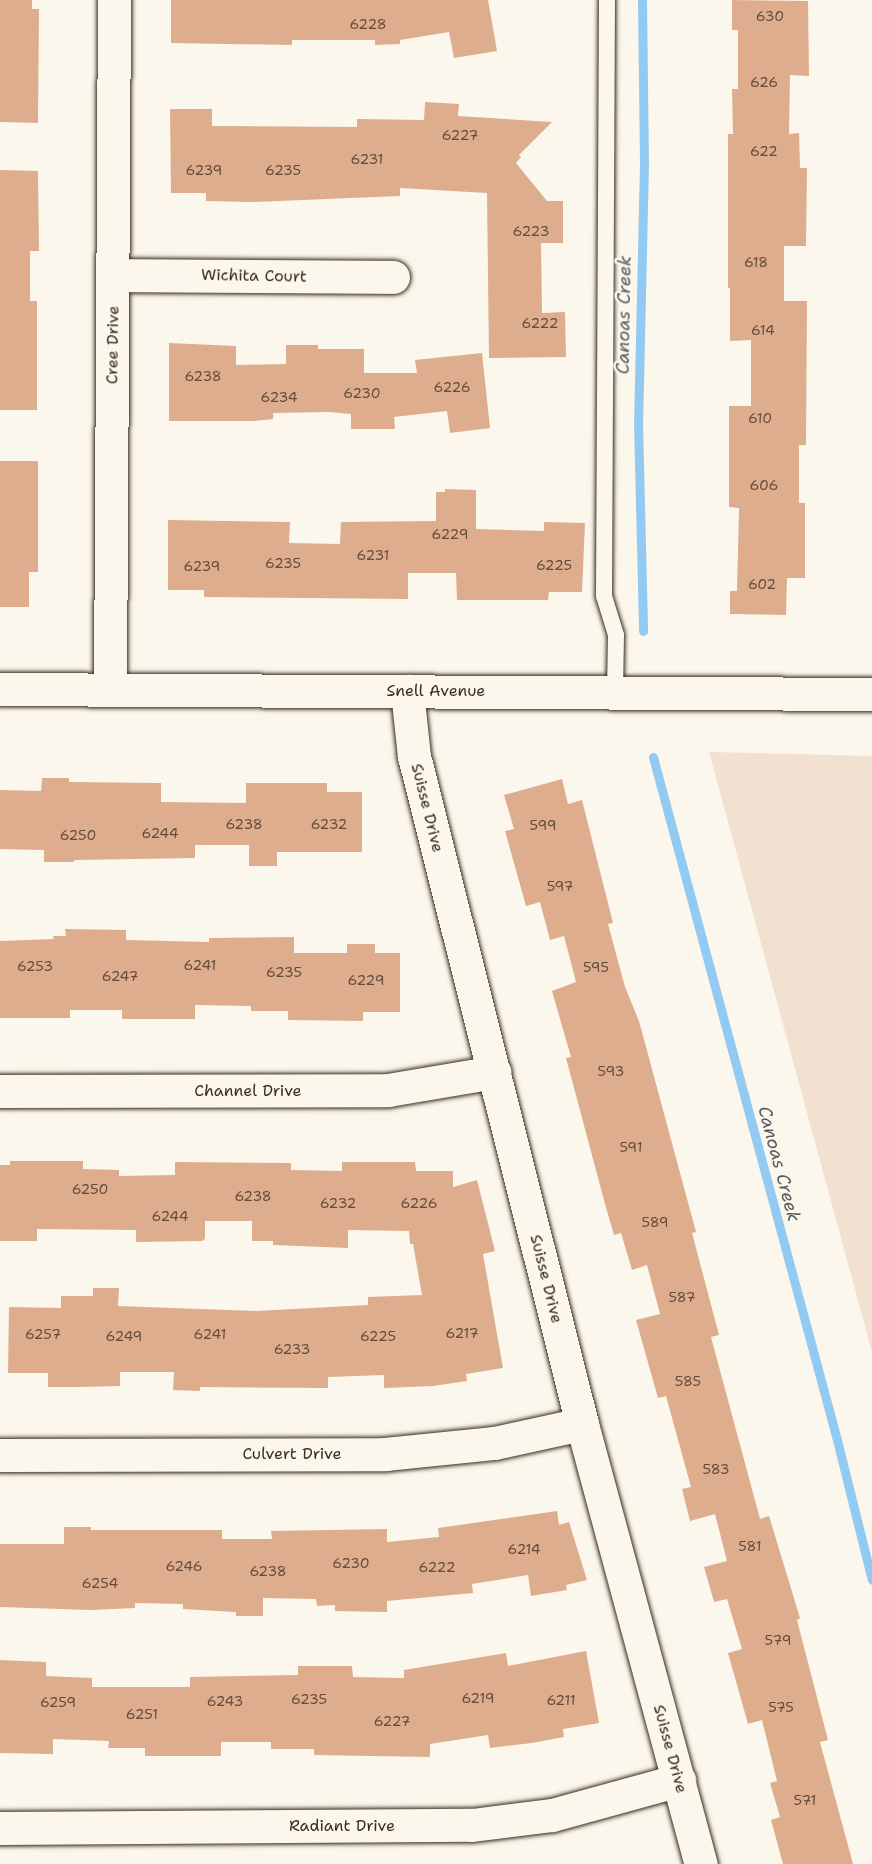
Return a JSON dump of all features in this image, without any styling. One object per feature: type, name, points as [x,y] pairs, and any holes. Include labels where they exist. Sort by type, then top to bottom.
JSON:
[{"type":"street","name":"Cree Drive","points":[[110,690],[114,0]]},
{"type":"street","name":"Wichita Court","points":[[114,274],[393,277]]},
{"type":"street","name":"Snell Avenue","points":[[0,689],[872,694]]},
{"type":"street","name":"Suisse Drive","points":[[407,691],[414,756],[582,1424],[701,1864]]},
{"type":"street","name":"Channel Drive","points":[[0,1091],[388,1090],[494,1072]]},
{"type":"street","name":"Culvert Drive","points":[[0,1455],[385,1454],[494,1443],[582,1424]]},
{"type":"street","name":"Radiant Drive","points":[[0,1828],[472,1826],[552,1815],[679,1780]]},
{"type":"lane","points":[[607,0],[604,596],[616,635],[615,693]]},
{"type":"shaded area","points":[[709,752],[872,756],[872,1352]]},
{"type":"building","points":[[0,0],[32,0],[32,9],[39,9],[38,123],[0,122]]},
{"type":"building","points":[[171,0],[488,0],[497,51],[454,58],[449,32],[400,40],[400,44],[375,45],[375,40],[292,40],[292,45],[171,43]]},
{"type":"building","points":[[732,0],[808,1],[809,76],[790,75],[789,134],[799,133],[800,168],[807,168],[806,246],[784,246],[784,301],[807,301],[806,445],[799,445],[799,503],[805,503],[805,578],[787,578],[786,615],[730,614],[730,591],[737,591],[739,508],[729,507],[729,406],[751,406],[751,340],[730,341],[728,134],[733,134],[732,89],[738,89],[738,30],[732,30]]},
{"type":"building","points":[[425,102],[459,104],[458,116],[552,122],[519,155],[521,157],[516,163],[547,201],[563,201],[563,243],[541,243],[542,313],[565,312],[566,357],[489,358],[487,193],[400,188],[400,196],[251,202],[206,201],[206,193],[171,193],[170,109],[212,109],[212,126],[357,127],[357,119],[424,120]]},
{"type":"building","points":[[0,170],[38,171],[39,251],[30,251],[30,301],[37,301],[37,410],[0,410]]},
{"type":"building","points":[[169,343],[236,346],[236,365],[286,364],[286,345],[318,345],[318,349],[364,349],[364,373],[417,373],[415,360],[482,353],[490,428],[450,433],[447,411],[394,417],[395,429],[351,429],[351,414],[329,412],[273,413],[273,419],[254,421],[169,421]]},
{"type":"building","points":[[0,461],[38,461],[38,572],[29,572],[29,607],[0,607]]},
{"type":"building","points":[[445,489],[476,490],[476,529],[544,531],[544,522],[585,523],[582,592],[549,592],[548,600],[457,600],[456,573],[408,573],[408,599],[204,597],[204,590],[168,590],[168,520],[290,522],[289,543],[340,544],[341,522],[436,521],[436,492],[445,492]]},
{"type":"building","points":[[42,778],[69,778],[69,782],[161,783],[161,802],[246,803],[246,783],[327,783],[327,792],[362,792],[362,852],[277,852],[277,866],[249,866],[249,845],[195,845],[195,858],[74,860],[74,862],[44,862],[44,850],[0,849],[0,790],[41,791]]},
{"type":"building","points":[[562,779],[568,804],[582,800],[613,923],[608,924],[625,987],[639,1021],[696,1232],[692,1233],[719,1335],[711,1337],[760,1519],[769,1516],[800,1618],[797,1620],[828,1740],[820,1742],[853,1864],[783,1864],[771,1820],[780,1817],[770,1783],[777,1781],[762,1720],[748,1724],[728,1653],[742,1649],[727,1599],[714,1602],[704,1567],[727,1561],[715,1514],[690,1521],[682,1489],[691,1487],[666,1396],[658,1398],[636,1320],[660,1314],[647,1265],[632,1270],[621,1233],[614,1235],[566,1058],[571,1057],[552,991],[576,982],[564,936],[550,940],[540,902],[526,906],[505,831],[514,829],[504,795]]},
{"type":"building","points":[[65,929],[126,930],[126,940],[209,942],[209,938],[294,937],[294,953],[347,953],[347,944],[375,944],[375,953],[400,953],[400,1012],[363,1012],[363,1021],[288,1020],[288,1011],[251,1011],[251,1006],[195,1005],[195,1019],[122,1019],[122,1010],[70,1010],[70,1018],[0,1018],[0,941],[54,939],[53,936],[66,936]]},
{"type":"building","points":[[10,1161],[83,1161],[83,1169],[119,1170],[119,1176],[175,1175],[175,1162],[291,1163],[291,1170],[342,1171],[342,1162],[415,1162],[416,1171],[453,1171],[453,1187],[477,1180],[495,1251],[483,1254],[503,1368],[466,1374],[467,1381],[433,1386],[384,1388],[384,1375],[328,1377],[328,1388],[200,1387],[200,1391],[173,1390],[174,1372],[120,1372],[120,1386],[80,1387],[48,1387],[48,1373],[8,1373],[9,1307],[61,1308],[61,1296],[93,1296],[93,1288],[119,1288],[118,1306],[256,1311],[368,1305],[368,1297],[422,1295],[409,1231],[348,1230],[348,1248],[273,1245],[273,1241],[252,1241],[252,1221],[205,1221],[205,1239],[202,1241],[136,1242],[136,1230],[37,1229],[37,1241],[0,1241],[0,1165],[10,1165]]},
{"type":"building","points":[[557,1511],[559,1525],[569,1522],[587,1580],[566,1585],[567,1590],[531,1596],[528,1575],[472,1584],[473,1593],[387,1601],[387,1612],[335,1611],[335,1605],[317,1606],[316,1599],[263,1598],[263,1616],[236,1616],[236,1612],[183,1609],[183,1604],[135,1603],[135,1608],[91,1610],[0,1607],[0,1544],[64,1544],[64,1527],[91,1527],[91,1530],[222,1530],[222,1539],[272,1539],[271,1531],[387,1529],[387,1542],[439,1537],[438,1528]]},
{"type":"building","points":[[586,1651],[599,1723],[563,1729],[564,1737],[532,1743],[490,1748],[488,1735],[430,1744],[430,1757],[314,1755],[314,1749],[271,1749],[271,1742],[221,1742],[221,1756],[145,1756],[145,1748],[108,1748],[109,1741],[53,1739],[53,1754],[0,1753],[0,1660],[46,1662],[46,1676],[92,1678],[92,1687],[190,1687],[190,1677],[298,1675],[298,1666],[352,1666],[353,1677],[404,1678],[404,1670],[506,1653],[508,1666]]},
{"type":"waterway","name":"Canoas Creek","points":[[642,0],[644,163],[638,422],[643,631]]},
{"type":"waterway","name":"Canoas Creek","points":[[653,757],[837,1440],[872,1580]]}]
